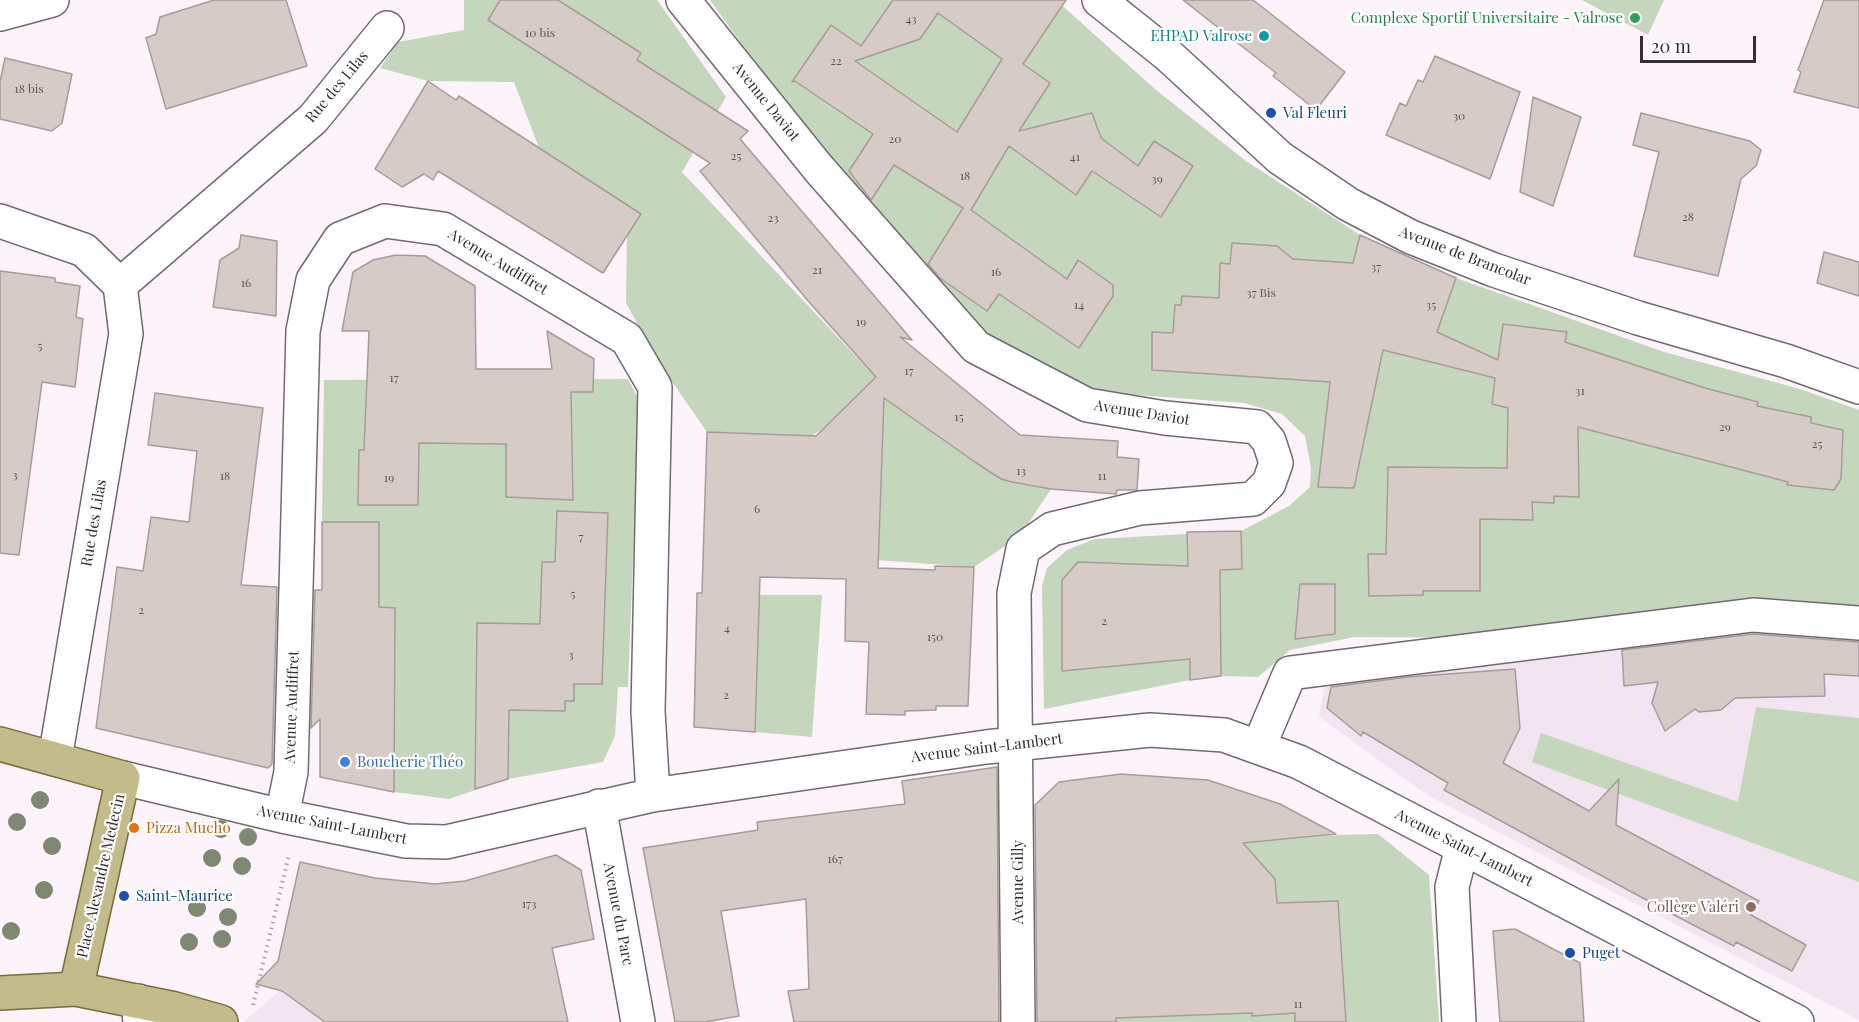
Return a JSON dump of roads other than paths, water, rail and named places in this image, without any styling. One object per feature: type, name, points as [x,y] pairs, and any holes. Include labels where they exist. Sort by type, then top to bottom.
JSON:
[{"type":"main road","name":"Place Alexandre Medecin","points":[[0,744],[123,778],[76,989]]},
{"type":"main road","points":[[0,993],[76,989],[139,1011],[236,1017]]},
{"type":"street","points":[[0,14],[52,0]]},
{"type":"street","name":"Avenue Daviot","points":[[683,0],[819,169],[976,347],[1087,405],[1165,418],[1257,427],[1269,441],[1276,464],[1269,483],[1253,499],[1140,507],[1052,529],[1023,549],[1014,593],[1016,743]]},
{"type":"street","name":"Avenue de Brancolar","points":[[1099,0],[1168,55],[1280,158],[1348,204],[1411,237],[1494,270],[1638,318],[1786,361],[1859,387]]},
{"type":"street","name":"Rue des Lilas","points":[[55,759],[126,334],[120,285],[312,119],[387,28]]},
{"type":"street","points":[[0,221],[84,250],[120,285]]},
{"type":"street","name":"Avenue Audiffret","points":[[290,818],[303,331],[313,280],[340,239],[385,221],[443,229],[627,339],[655,387],[648,711],[653,795]]},
{"type":"street","points":[[1259,746],[1290,673],[1752,615],[1859,623]]},
{"type":"street","name":"Avenue Saint-Lambert","points":[[123,778],[290,818],[406,841],[446,842],[483,836],[599,806],[653,795],[1016,743],[1150,730],[1224,735],[1299,762],[1797,1022]]},
{"type":"street","name":"Avenue Gilly","points":[[1016,743],[1018,1022]]},
{"type":"street","name":"Avenue du Parc","points":[[599,806],[638,1022]]},
{"type":"street","points":[[1459,1022],[1452,887],[1462,847]]},
{"type":"place","name":"Complexe Sportif Universitaire - Valrose","points":[[1635,18]]},
{"type":"place","name":"EHPAD Valrose","points":[[1264,36]]},
{"type":"place","name":"Val Fleuri","points":[[1271,113]]},
{"type":"place","name":"Boucherie Théo","points":[[345,762]]},
{"type":"place","name":"Pizza Mucho","points":[[134,828]]},
{"type":"place","name":"Saint-Maurice","points":[[124,896]]},
{"type":"place","name":"Collège Valéri","points":[[1751,907]]},
{"type":"place","name":"Puget","points":[[1570,953]]}]
